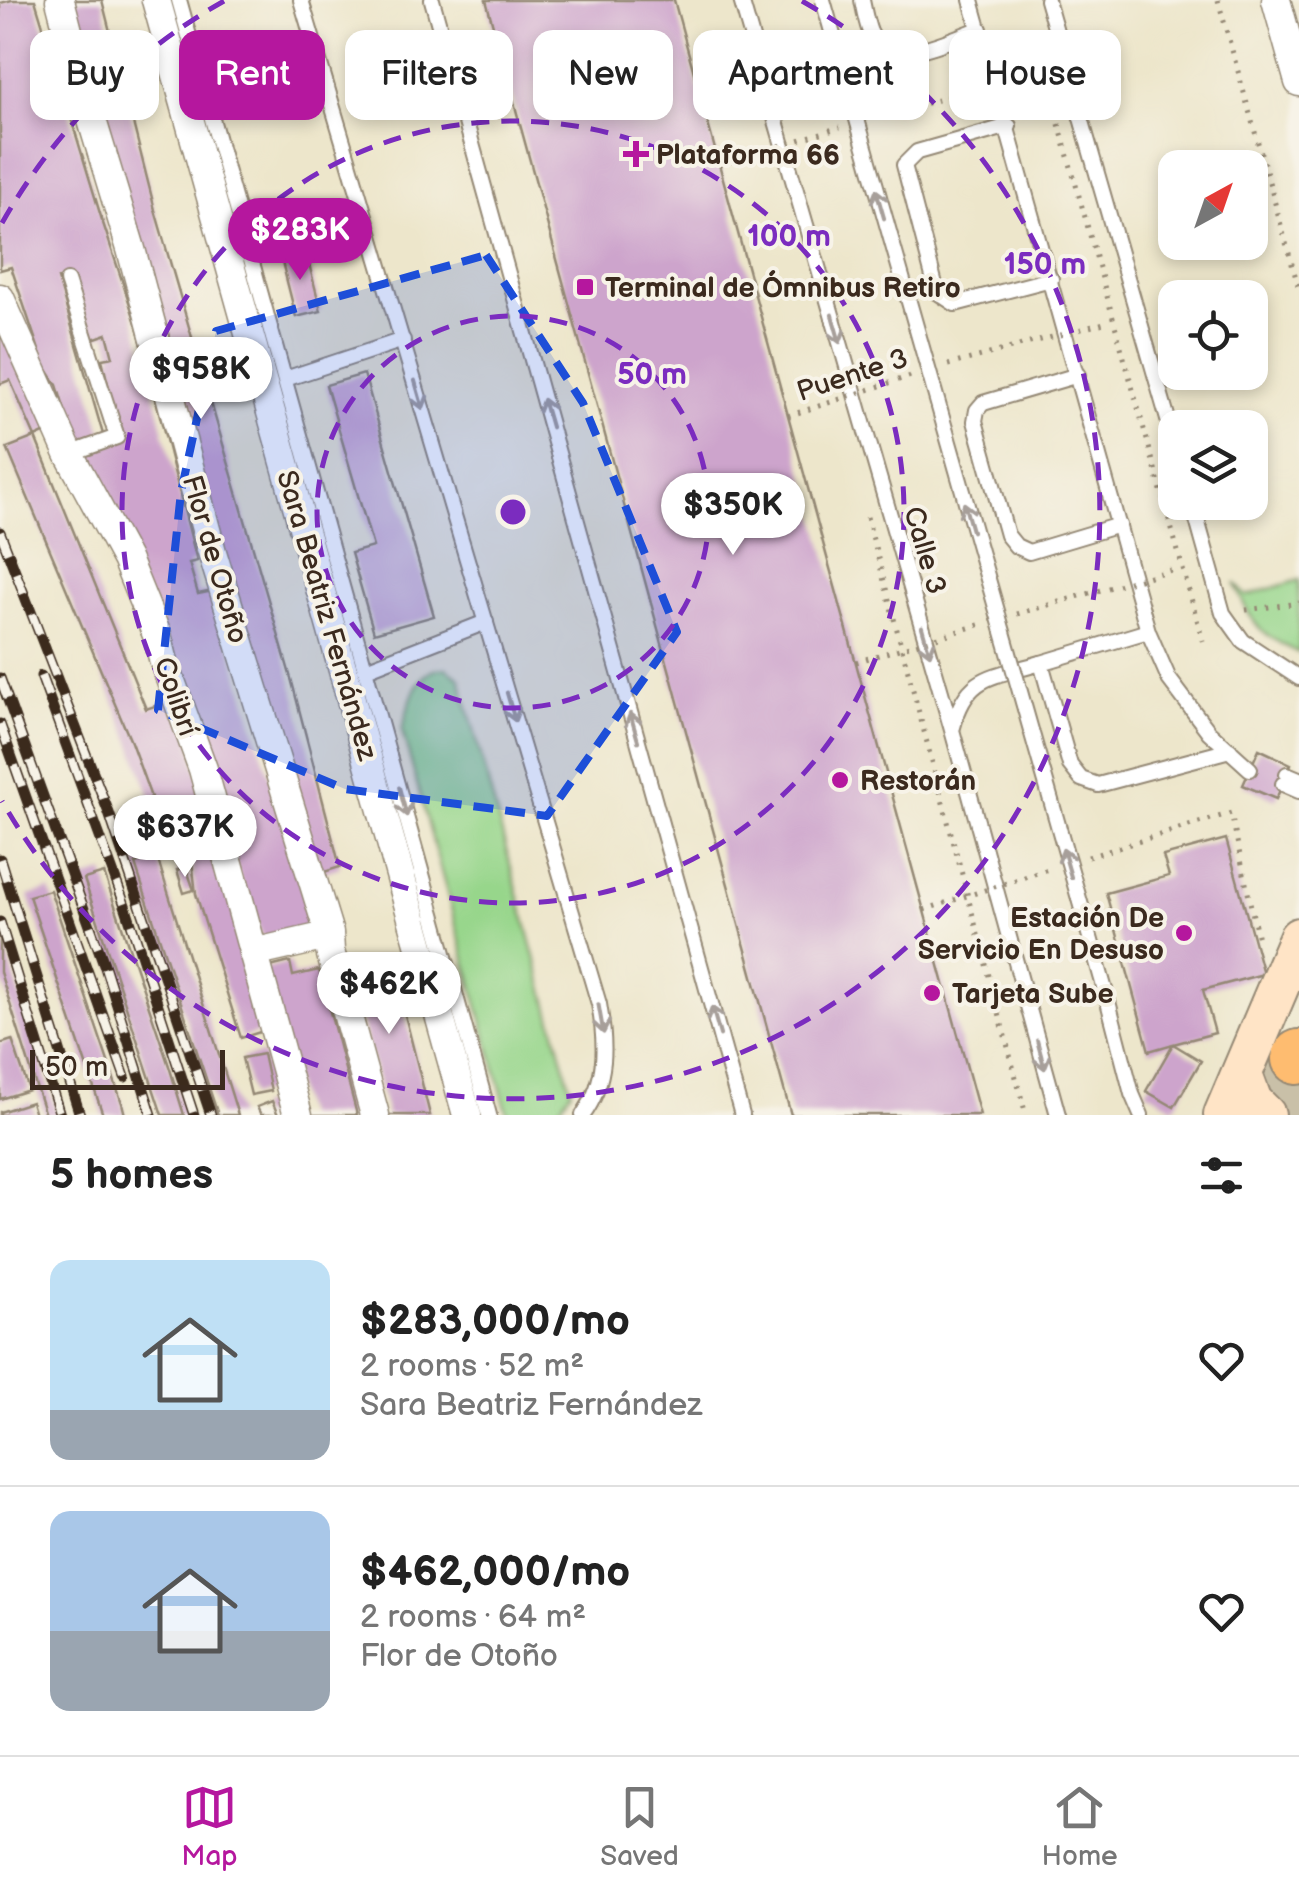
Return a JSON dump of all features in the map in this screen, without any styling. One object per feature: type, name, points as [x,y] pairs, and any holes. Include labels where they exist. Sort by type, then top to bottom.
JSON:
[{"type":"main road","points":[[1224,1115],[1299,938]]},
{"type":"main road","points":[[1242,1075],[1252,1102],[1265,1115]]},
{"type":"street","name":"Flor de Otoño","points":[[60,0],[85,97],[132,248],[212,552],[329,933],[375,1115]]},
{"type":"street","name":"Sara Beatriz Fernández","points":[[156,0],[467,1115]]},
{"type":"street","points":[[1276,0],[1299,82]]},
{"type":"street","name":"Colibrí","points":[[0,298],[69,454],[126,559],[157,634],[203,769],[298,1115]]},
{"type":"street","points":[[253,953],[327,936]]},
{"type":"lane","points":[[179,0],[489,1115]]},
{"type":"lane","points":[[302,0],[599,1004],[606,1054],[598,1088],[583,1115]]},
{"type":"lane","points":[[432,0],[742,1115]]},
{"type":"lane","name":"Calle 3","points":[[741,0],[952,730],[1058,1115]]},
{"type":"lane","points":[[823,0],[997,620],[1073,861],[1140,1115]]},
{"type":"lane","points":[[862,0],[870,33],[883,49],[899,54],[980,29]]},
{"type":"lane","points":[[972,0],[1148,631],[1168,679],[1209,732],[1252,765]]},
{"type":"lane","points":[[1047,0],[1165,410]]},
{"type":"lane","points":[[1009,126],[916,152],[904,165],[937,292],[954,304],[1051,279]]},
{"type":"lane","points":[[67,282],[117,436],[69,454]]},
{"type":"lane","points":[[286,380],[403,340]]},
{"type":"lane","points":[[1078,376],[984,404],[977,410],[975,420],[1006,535],[1029,552],[1119,524]]},
{"type":"lane","points":[[1197,520],[1223,613],[1243,642],[1299,678]]},
{"type":"lane","points":[[366,669],[486,622]]},
{"type":"lane","points":[[952,730],[960,702],[976,683],[1148,631]]},
{"type":"lane","points":[[1041,663],[1070,765],[1081,779],[1098,785],[1231,751]]},
{"type":"lane","points":[[1290,779],[1299,791]]},
{"type":"path","points":[[1218,0],[1299,289]]},
{"type":"path","points":[[719,164],[949,97]]},
{"type":"path","points":[[1059,120],[1202,641]]},
{"type":"path","points":[[762,149],[768,168]]},
{"type":"path","name":"Puente 3","points":[[788,416],[928,371],[1104,322]]},
{"type":"path","points":[[832,392],[837,410]]},
{"type":"path","points":[[864,504],[1026,1115]]},
{"type":"path","points":[[856,662],[1171,570]]},
{"type":"path","points":[[1223,613],[1299,603]]},
{"type":"path","points":[[924,910],[1231,813],[1261,952]]},
{"type":"highlighted area","points":[[486,255],[583,403],[677,632],[547,816],[345,789],[158,710],[181,492],[216,331]]},
{"type":"green space","points":[[1299,580],[1299,653],[1258,626],[1235,583],[1246,596]]},
{"type":"green space","points":[[446,668],[460,678],[571,1090],[555,1115],[508,1115],[402,730],[420,681],[435,670]]},
{"type":"building","points":[[35,0],[44,30],[30,30],[30,120],[72,120],[137,326],[197,561],[189,563],[198,594],[213,591],[316,930],[265,945],[81,453],[121,439],[102,359],[113,357],[107,334],[87,341],[66,277],[58,279],[104,438],[76,446],[11,267],[0,270],[0,3]]},
{"type":"building","points":[[63,0],[102,0],[110,30],[72,30]]},
{"type":"building","points":[[486,0],[674,0],[693,69],[693,120],[707,120],[980,1115],[791,1115],[513,99],[513,30],[494,30]]},
{"type":"building","points":[[98,120],[132,120],[292,682],[340,867],[315,875]]},
{"type":"building","points":[[305,248],[321,311],[296,317],[280,254]]},
{"type":"building","points":[[0,312],[55,428],[35,437],[10,380],[0,384]]},
{"type":"building","points":[[364,374],[434,616],[374,633],[351,553],[373,547],[326,385]]},
{"type":"building","points":[[35,437],[146,709],[176,699],[273,1028],[241,1038],[196,894],[188,827],[165,836],[131,742],[7,448]]},
{"type":"building","points":[[1259,749],[1291,764],[1276,799],[1243,785]]},
{"type":"building","name":"Estación De Servicio En Desuso","points":[[1226,839],[1263,974],[1203,990],[1215,1033],[1149,1051],[1106,893],[1169,876],[1163,856]]},
{"type":"building","points":[[157,857],[238,1115],[218,1115],[135,864]]},
{"type":"building","points":[[186,867],[194,890],[184,893],[177,870]]},
{"type":"building","points":[[104,873],[184,1115],[162,1115],[84,879]]},
{"type":"building","points":[[50,890],[125,1115],[103,1115],[29,896]]},
{"type":"building","points":[[0,935],[57,1115],[45,1115],[0,972]]},
{"type":"building","points":[[390,955],[430,1115],[387,1115],[347,966]]},
{"type":"building","points":[[290,962],[293,976],[319,970],[357,1115],[304,1115],[262,969]]},
{"type":"building","points":[[12,1040],[29,1090],[0,1099],[0,1044]]},
{"type":"building","points":[[1173,1044],[1201,1061],[1174,1107],[1146,1091]]},
{"type":"building","points":[[263,1054],[271,1091],[251,1095],[242,1058]]},
{"type":"building","points":[[272,1101],[278,1115],[261,1115],[257,1107]]},
{"type":"building","points":[[31,1102],[35,1115],[0,1115],[0,1112]]},
{"type":"tunnel","points":[[1273,1115],[1297,1059]]},
{"type":"railway","points":[[0,532],[109,813],[211,1115]]},
{"type":"railway","points":[[41,676],[126,908],[194,1115]]},
{"type":"railway","points":[[0,678],[104,964],[152,1115]]},
{"type":"railway","points":[[0,724],[125,1077]]},
{"type":"railway","points":[[0,859],[80,1115]]},
{"type":"railway","points":[[0,922],[60,1115]]},
{"type":"place","name":"Plataforma 66","points":[[636,154]]},
{"type":"place","name":"Terminal de Ómnibus Retiro","points":[[585,287]]},
{"type":"place","name":"Restorán","points":[[840,780]]},
{"type":"place","name":"Estación De Servicio En Desuso","points":[[1184,933]]},
{"type":"place","name":"Tarjeta Sube","points":[[932,993]]}]
